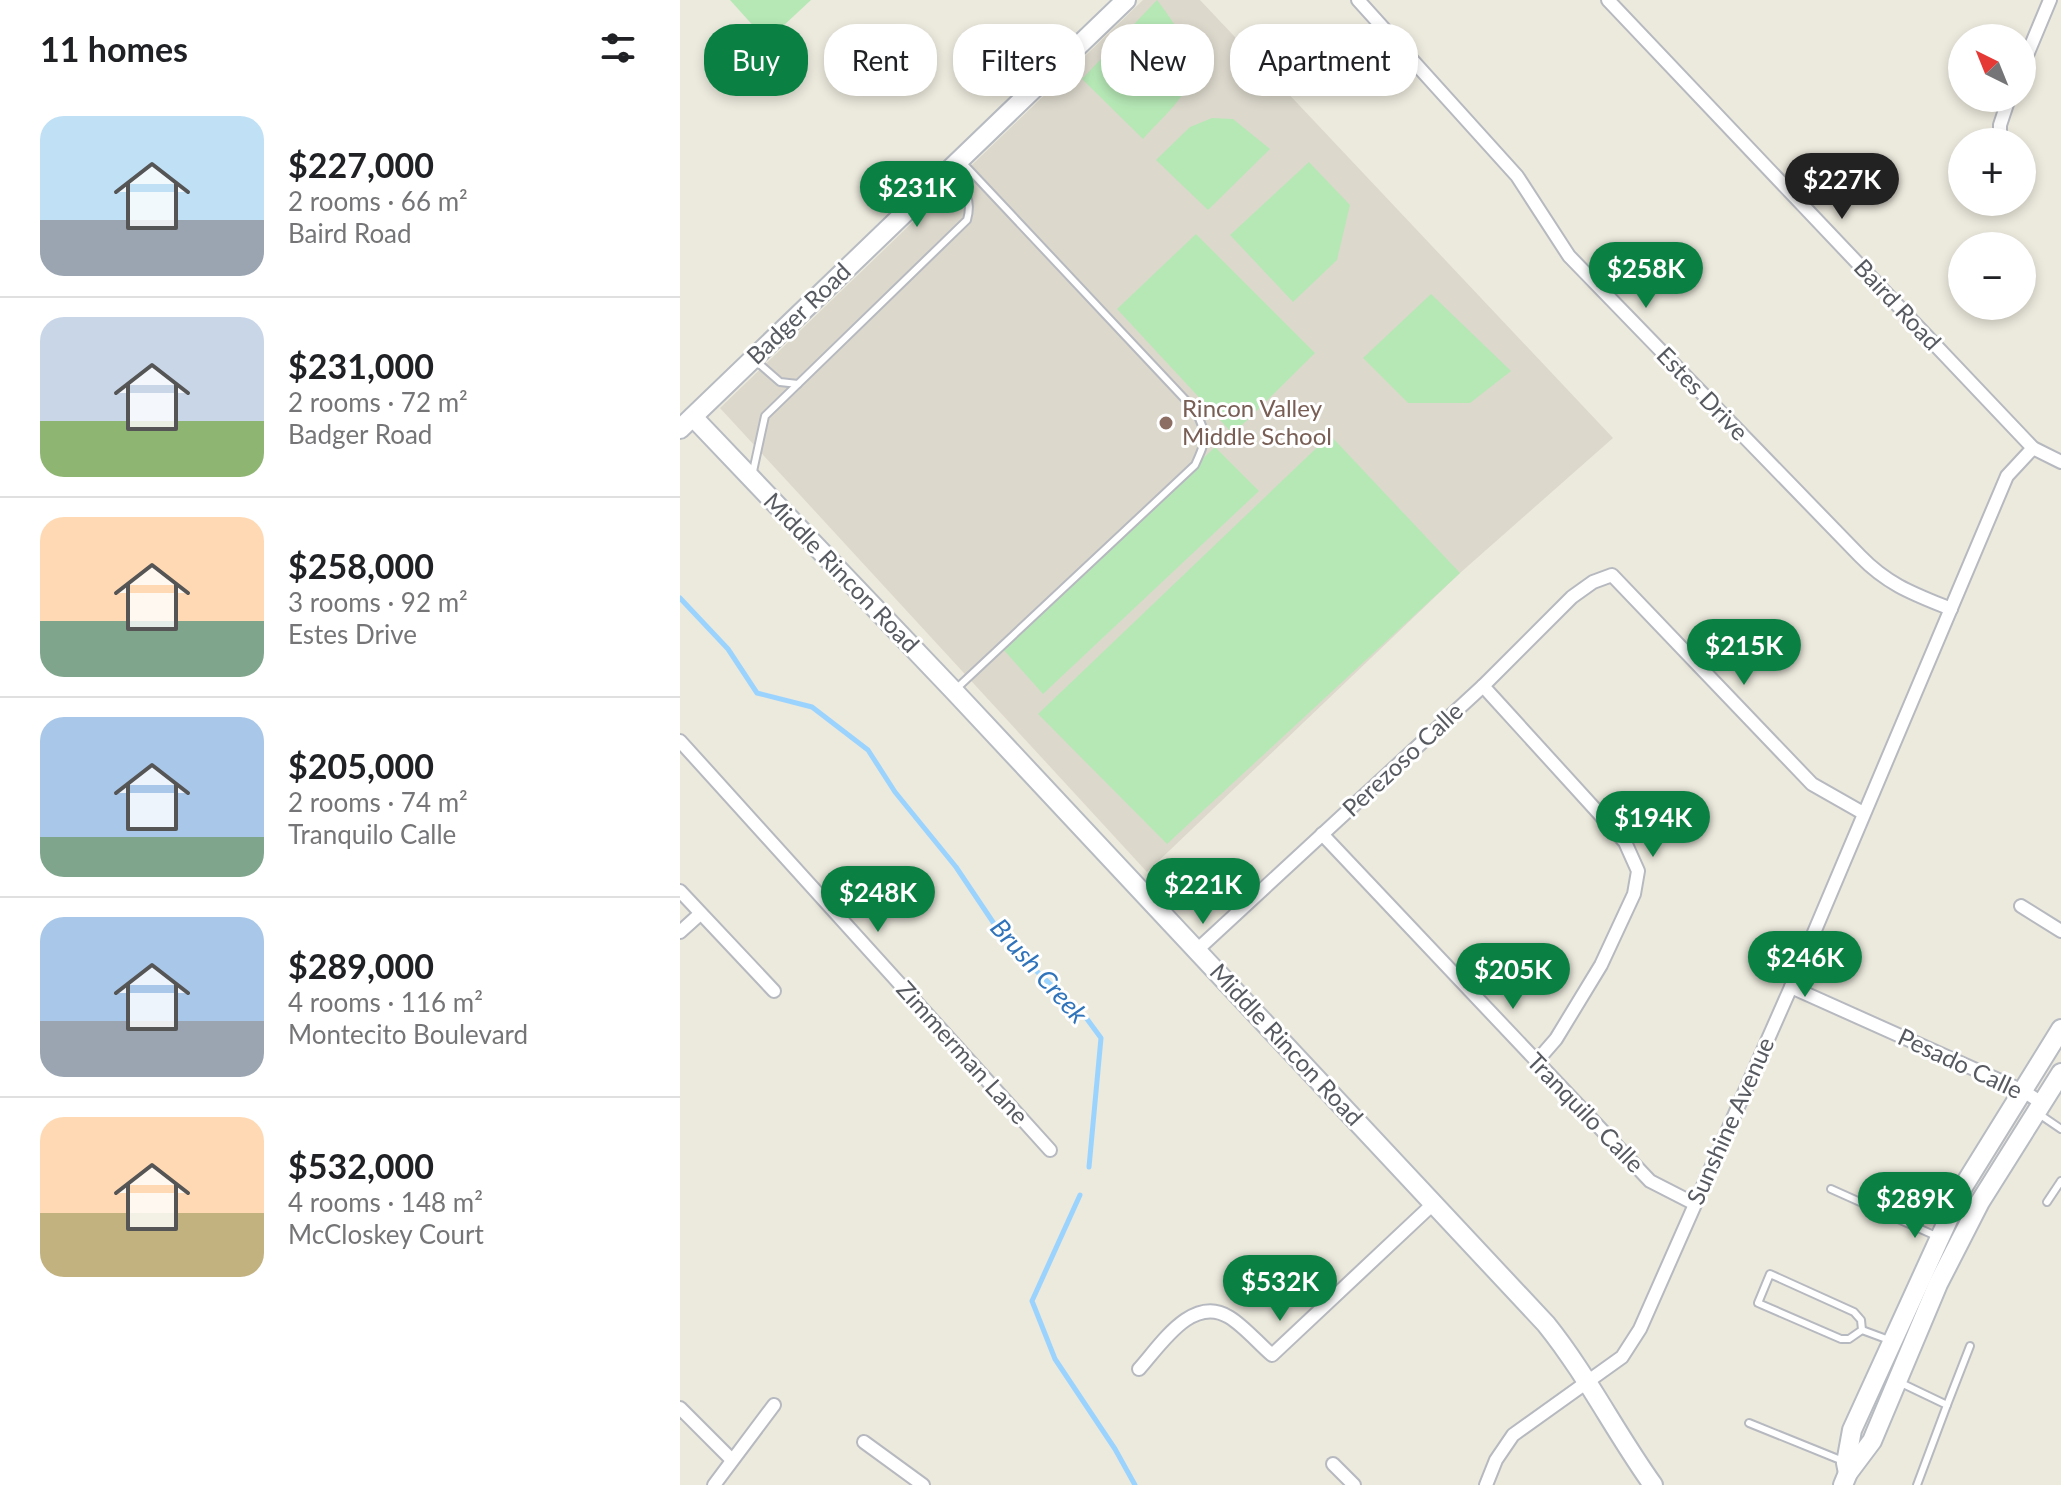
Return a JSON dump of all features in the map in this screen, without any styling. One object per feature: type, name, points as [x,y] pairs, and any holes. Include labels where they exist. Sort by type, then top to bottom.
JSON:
[{"type":"street","name":"Badger Road","points":[[686,423],[1126,0]]},
{"type":"street","name":"Estes Drive","points":[[1358,0],[1517,176],[1569,256],[1849,545],[1879,575],[1907,591],[1951,609]]},
{"type":"street","name":"Baird Road","points":[[1608,0],[2033,448],[2061,462]]},
{"type":"street","points":[[2036,34],[2050,0]]},
{"type":"street","name":"Middle Rincon Road","points":[[686,423],[751,479],[954,691],[1546,1324],[1589,1382],[1623,1443],[1653,1485]]},
{"type":"street","name":"Sunshine Avenue","points":[[1486,1485],[1496,1460],[1513,1435],[1622,1357],[1640,1329],[1693,1203],[1791,987],[2007,476],[2033,448]]},
{"type":"street","name":"Perezoso Calle","points":[[1197,950],[1483,686],[1572,597],[1593,582],[1612,575],[1812,784],[1863,813]]},
{"type":"street","points":[[1483,686],[1625,842],[1638,871],[1634,894],[1601,965],[1556,1039],[1536,1062]]},
{"type":"street","name":"Zimmerman Lane","points":[[680,741],[1050,1150]]},
{"type":"street","name":"Tranquilo Calle","points":[[1322,834],[1650,1181],[1693,1203]]},
{"type":"street","points":[[680,891],[774,991]]},
{"type":"street","points":[[2021,906],[2061,931]]},
{"type":"street","points":[[680,932],[700,914]]},
{"type":"street","name":"Pesado Calle","points":[[1791,987],[2023,1091],[2039,1108]]},
{"type":"street","points":[[1846,1473],[1852,1430],[1963,1187],[2061,1029]]},
{"type":"street","points":[[1846,1473],[1872,1441],[1938,1284],[1973,1215],[2061,1073]]},
{"type":"street","points":[[1139,1369],[1182,1322],[1197,1312],[1228,1316],[1272,1355],[1434,1203]]},
{"type":"street","points":[[714,1485],[774,1405]]},
{"type":"street","points":[[680,1408],[732,1460]]},
{"type":"street","points":[[864,1442],[914,1482]]},
{"type":"street","points":[[1333,1464],[1354,1485]]},
{"type":"lane","points":[[751,479],[765,416],[967,220],[971,206],[955,166]]},
{"type":"lane","points":[[954,691],[1195,465],[1206,431],[1195,410],[955,166]]},
{"type":"lane","points":[[753,358],[780,382],[798,384]]},
{"type":"lane","points":[[2039,1108],[2061,1129]]},
{"type":"lane","points":[[2047,1202],[2061,1181]]},
{"type":"lane","points":[[1831,1189],[1939,1237]]},
{"type":"lane","points":[[1770,1274],[1854,1312],[1861,1320],[1862,1330],[1849,1339],[1841,1339],[1758,1303],[1770,1274]]},
{"type":"lane","points":[[1862,1330],[1891,1342]]},
{"type":"lane","points":[[1917,1485],[1970,1346]]},
{"type":"lane","points":[[1898,1381],[1947,1405]]},
{"type":"lane","points":[[1749,1423],[1846,1473]]},
{"type":"shaded area","name":"Rincon Valley Middle School","points":[[1143,0],[1200,0],[1230,32],[1230,96],[1291,96],[1613,438],[1460,573],[1147,872],[720,408],[1043,96],[1085,96],[1085,56],[1101,41],[1101,96],[1214,96],[1214,24],[1118,24]]},
{"type":"green space","points":[[730,0],[811,0],[785,24],[752,24]]},
{"type":"green space","points":[[1157,0],[1174,24],[1134,24]]},
{"type":"green space","points":[[1101,59],[1101,96],[1182,96],[1143,139],[1085,82],[1085,76]]},
{"type":"green space","points":[[1212,118],[1233,119],[1270,149],[1208,210],[1156,160],[1190,127]]},
{"type":"green space","points":[[1309,162],[1350,205],[1337,260],[1293,302],[1230,235]]},
{"type":"green space","points":[[1196,234],[1315,353],[1233,434],[1117,309]]},
{"type":"green space","points":[[1431,294],[1511,371],[1470,403],[1408,403],[1363,358]]},
{"type":"green space","points":[[1330,435],[1460,573],[1167,844],[1038,714]]},
{"type":"green space","points":[[1215,447],[1259,491],[1043,694],[1002,648]]},
{"type":"waterway","name":"Brush Creek","points":[[680,598],[728,649],[757,693],[812,707],[868,750],[895,792],[956,867],[1007,943],[1087,1019],[1101,1038],[1089,1167]]},
{"type":"waterway","name":"Brush Creek","points":[[1080,1195],[1032,1301],[1055,1359],[1115,1449],[1135,1485]]},
{"type":"place","name":"Rincon Valley Middle School","points":[[1166,423]]}]
